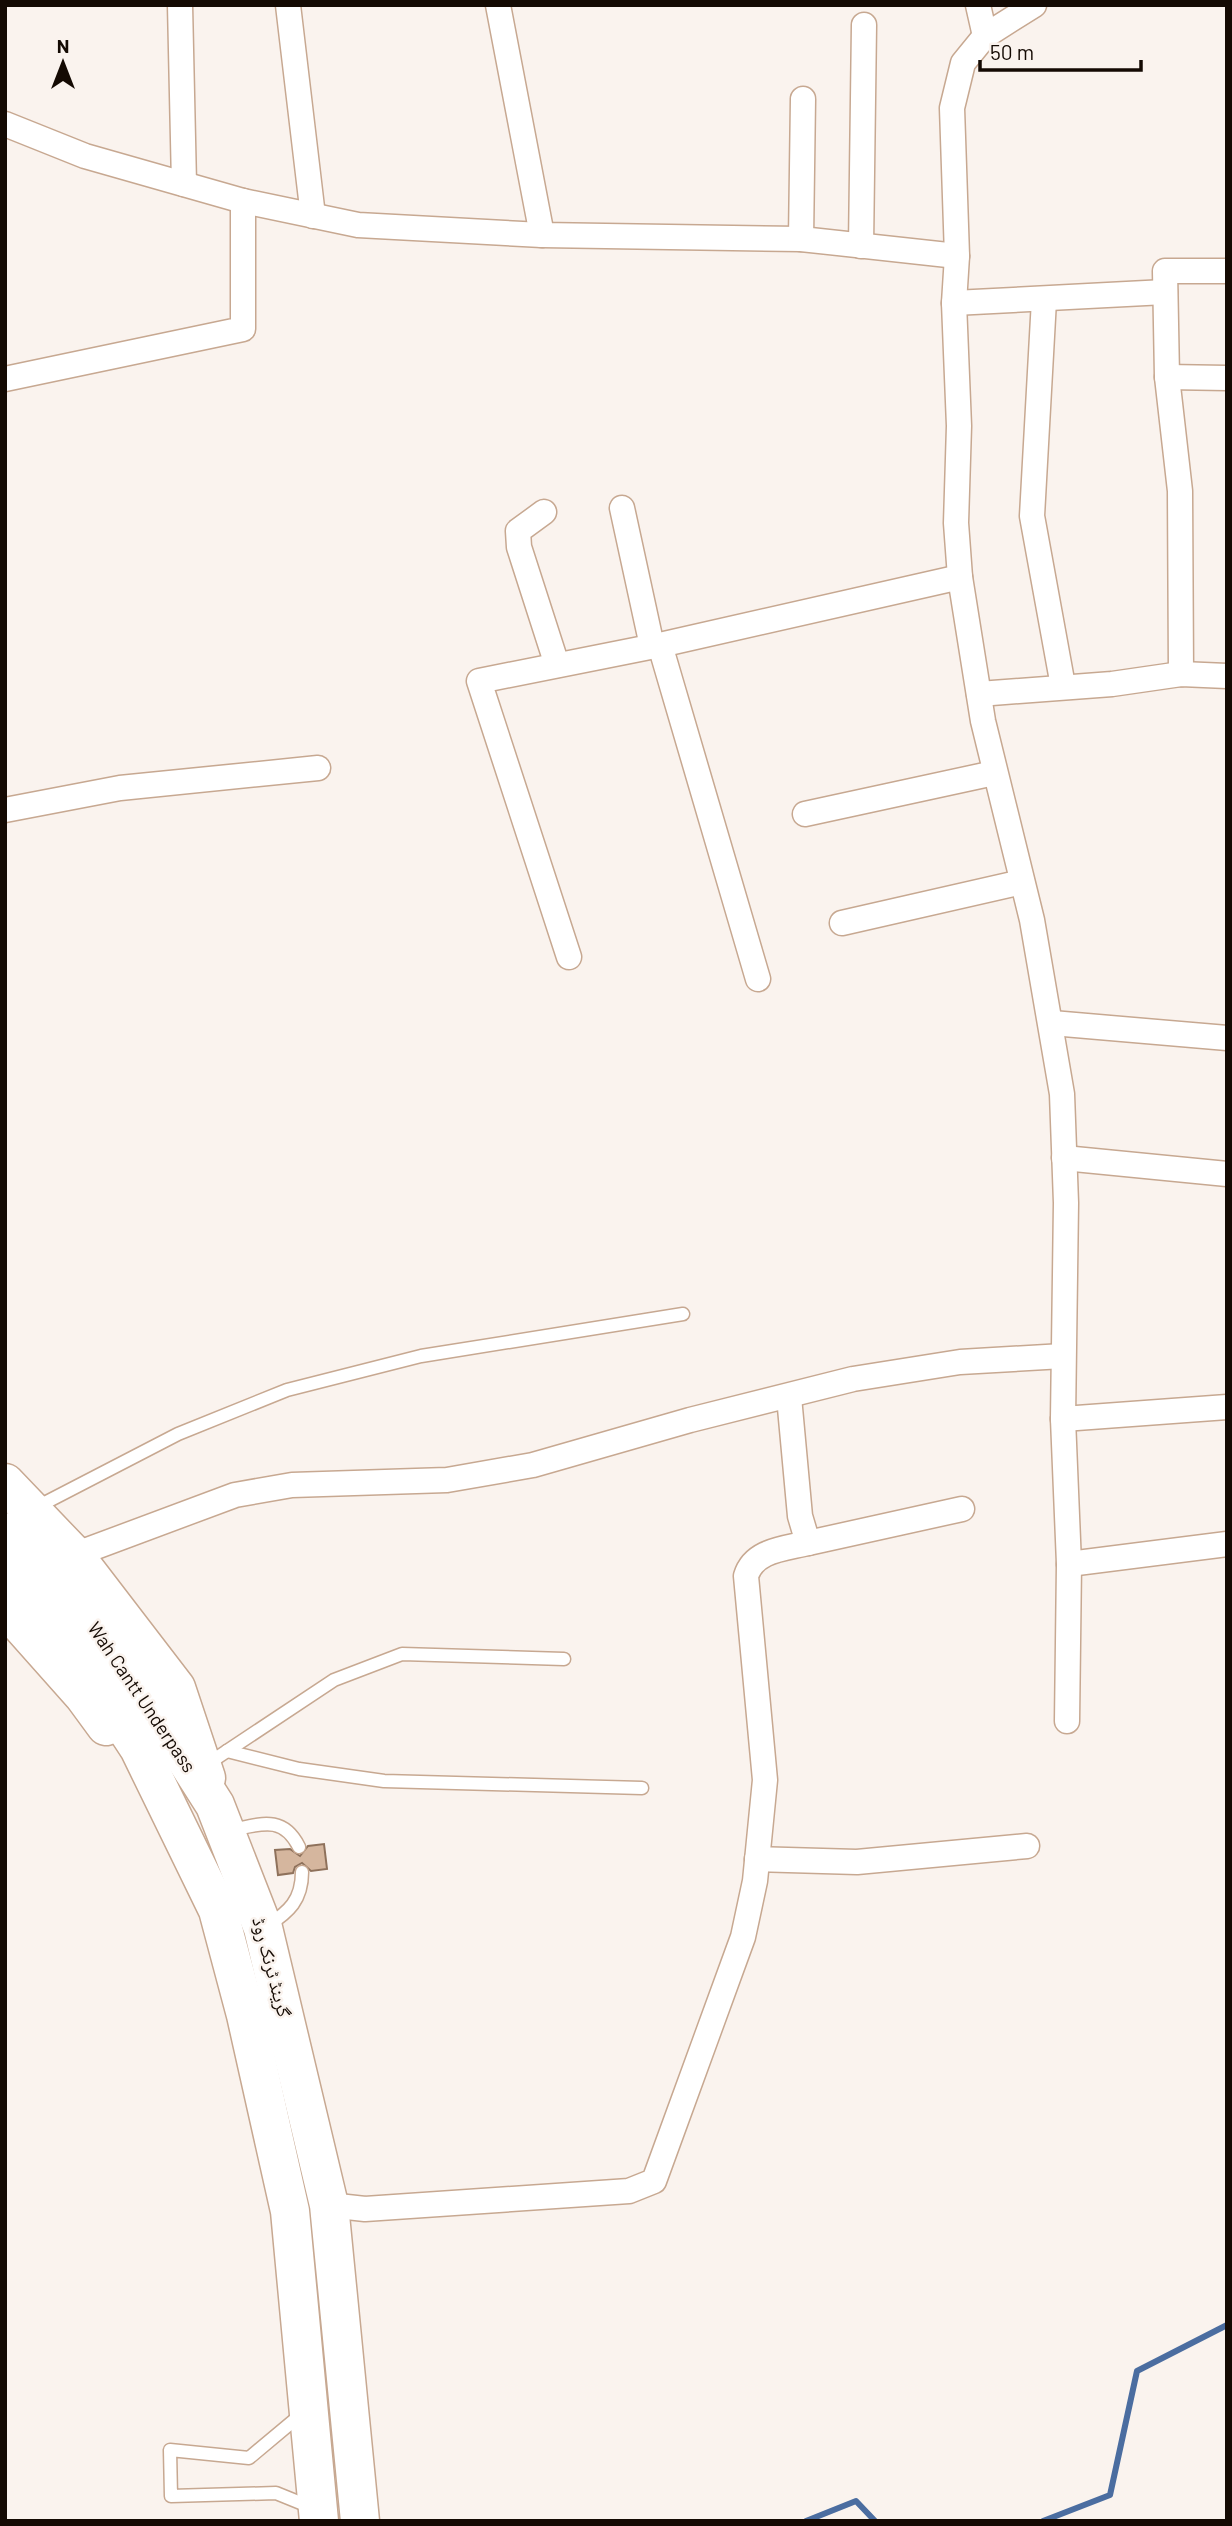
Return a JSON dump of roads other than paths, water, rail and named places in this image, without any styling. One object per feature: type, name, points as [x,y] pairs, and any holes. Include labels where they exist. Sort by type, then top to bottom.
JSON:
[{"type":"main road","name":"گرینڈ ٹرنک روڈ","points":[[5,1483],[18,1521],[74,1555],[176,1688],[215,1759],[221,1818],[263,1928],[329,2205],[360,2521]]},
{"type":"main road","name":"Wah Cantt Underpass","points":[[18,1521],[125,1664],[221,1818]]},
{"type":"main road","name":"Wah Cantt Underpass","points":[[5,1576],[84,1664],[139,1748],[176,1820]]},
{"type":"main road","name":"گرینڈ ٹرنک روڈ","points":[[5,1607],[84,1696],[176,1820],[218,1910],[246,2015],[290,2211],[318,2515]]},
{"type":"main road","points":[[290,2211],[329,2205]]},
{"type":"street","points":[[180,5],[184,184]]},
{"type":"street","points":[[288,5],[313,216]]},
{"type":"street","points":[[498,5],[542,235]]},
{"type":"street","points":[[978,5],[985,36]]},
{"type":"street","points":[[1034,5],[985,36],[963,63],[951,108],[957,256],[954,303],[959,426],[956,523],[960,577],[979,694],[994,773],[1023,881],[1052,1023],[1062,1094],[1063,1419],[1069,1564],[1068,1721]]},
{"type":"street","points":[[861,246],[864,25]]},
{"type":"street","points":[[801,239],[803,99]]},
{"type":"street","points":[[5,124],[85,156],[243,201],[358,225],[542,235],[801,239],[957,256]]},
{"type":"street","points":[[5,379],[243,329],[243,201]]},
{"type":"street","points":[[1181,674],[1180,491],[1167,377],[1165,271],[1227,271]]},
{"type":"street","points":[[954,303],[1165,292]]},
{"type":"street","points":[[1044,300],[1032,516],[1063,686]]},
{"type":"street","points":[[1167,377],[1227,378]]},
{"type":"street","points":[[622,508],[656,645],[758,979]]},
{"type":"street","points":[[544,512],[518,531],[519,547],[557,665]]},
{"type":"street","points":[[569,957],[479,681],[656,645],[960,577]]},
{"type":"street","points":[[979,694],[1112,684],[1181,674],[1227,676]]},
{"type":"street","points":[[5,810],[120,788],[318,768]]},
{"type":"street","points":[[805,814],[994,773]]},
{"type":"street","points":[[842,923],[1023,881]]},
{"type":"street","points":[[1052,1023],[1227,1038]]},
{"type":"street","points":[[1064,1158],[1227,1174]]},
{"type":"street","points":[[74,1555],[235,1495],[292,1485],[447,1480],[533,1465],[690,1420],[853,1380],[960,1362],[1063,1356]]},
{"type":"street","points":[[789,1397],[800,1516],[808,1543]]},
{"type":"street","points":[[1063,1419],[1227,1407]]},
{"type":"street","points":[[329,2205],[365,2210],[629,2191],[653,2181],[743,1937],[757,1859],[765,1780],[746,1576],[750,1563],[761,1555],[808,1543],[962,1509]]},
{"type":"street","points":[[1069,1564],[1227,1544]]},
{"type":"street","points":[[757,1859],[857,1862],[1027,1846]]},
{"type":"lane","points":[[18,1521],[178,1434],[287,1390],[421,1356],[683,1314]]},
{"type":"lane","points":[[215,1759],[334,1680],[402,1654],[564,1659]]},
{"type":"lane","points":[[215,1759],[384,1782],[642,1787]]},
{"type":"lane","points":[[221,1818],[278,1825],[292,1832],[299,1847]]},
{"type":"lane","points":[[263,1928],[285,1914],[296,1902],[302,1886],[302,1872]]},
{"type":"lane","points":[[307,2409],[249,2458],[170,2450],[171,2496],[276,2493],[318,2515]]},
{"type":"waterway","points":[[1043,2521],[1110,2495],[1137,2371],[1227,2325]]},
{"type":"waterway","points":[[806,2521],[856,2501],[875,2521]]}]
